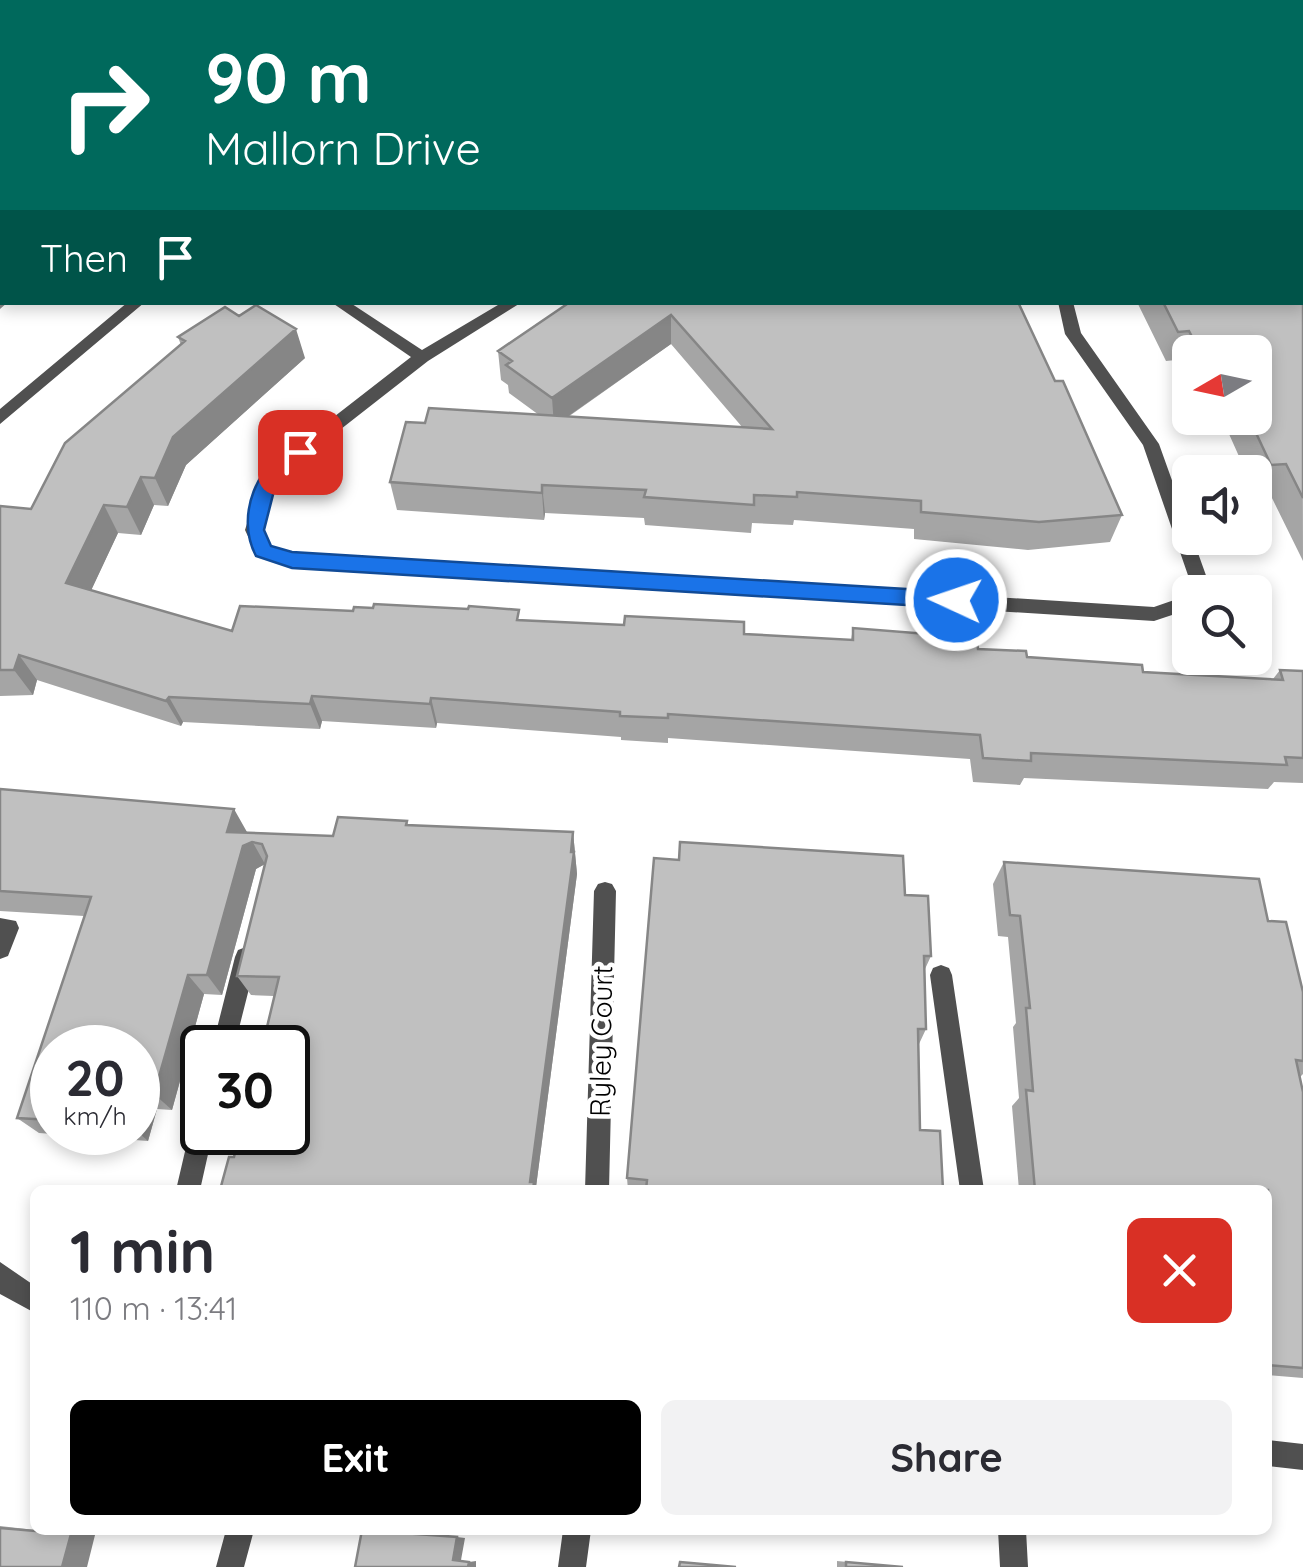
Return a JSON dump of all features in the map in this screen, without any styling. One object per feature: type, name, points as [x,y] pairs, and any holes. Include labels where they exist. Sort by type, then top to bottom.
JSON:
[{"type":"street","points":[[0,418],[134,305]]},
{"type":"street","points":[[343,305],[422,357]]},
{"type":"street","points":[[510,305],[422,357],[269,476],[254,530],[263,551],[292,560],[1154,614],[1172,608]]},
{"type":"street","points":[[1066,305],[1073,334],[1151,444],[1190,575]]},
{"type":"street","name":"Ryley Court","points":[[598,1185],[605,892]]},
{"type":"street","points":[[0,928],[8,928],[0,949]]},
{"type":"street","points":[[229,1025],[252,934]]},
{"type":"street","points":[[942,975],[971,1185]]},
{"type":"street","points":[[189,1185],[196,1155]]},
{"type":"street","points":[[0,1276],[6,1284],[30,1297]]},
{"type":"street","points":[[1272,1454],[1303,1457]]},
{"type":"street","points":[[230,1567],[239,1535]]},
{"type":"street","points":[[572,1567],[576,1535]]},
{"type":"street","points":[[1012,1535],[1014,1567]]},
{"type":"building","points":[[256,305],[296,329],[173,437],[155,478],[141,477],[127,507],[104,505],[66,583],[232,631],[240,606],[353,611],[354,607],[373,608],[374,604],[468,609],[469,606],[519,610],[517,620],[624,625],[625,616],[744,622],[744,634],[853,640],[853,628],[977,638],[978,649],[1026,651],[1027,657],[1142,665],[1143,672],[1172,675],[1283,680],[1280,670],[1303,671],[1303,758],[1285,757],[1287,765],[1031,753],[1031,761],[983,758],[980,735],[668,714],[668,718],[620,716],[620,712],[431,698],[430,704],[312,696],[310,704],[169,697],[166,701],[19,655],[14,670],[0,670],[0,506],[31,509],[65,443],[185,341],[178,337],[225,307],[239,316]]},
{"type":"building","points":[[566,305],[1019,305],[1055,381],[1063,381],[1122,515],[1039,522],[921,512],[921,501],[797,492],[797,497],[754,495],[754,505],[644,497],[646,490],[542,485],[542,493],[390,482],[406,422],[425,423],[429,408],[772,429],[671,315],[552,398],[506,365],[512,361],[498,351]]},
{"type":"building","points":[[1164,305],[1303,305],[1303,498],[1286,464],[1272,465],[1272,455],[1266,455],[1257,435],[1272,435],[1272,335],[1191,335],[1189,331],[1178,332]]},
{"type":"building","points":[[0,789],[234,809],[227,832],[333,836],[338,817],[407,821],[406,825],[573,832],[574,852],[530,1182],[534,1185],[221,1185],[229,1157],[234,1155],[310,1155],[310,1025],[268,1025],[279,977],[237,976],[267,856],[262,844],[252,842],[243,846],[207,975],[188,975],[160,1073],[160,1025],[48,1025],[91,897],[0,891]]},
{"type":"building","points":[[680,842],[903,856],[905,895],[928,896],[931,956],[924,956],[926,1029],[918,1029],[920,1130],[940,1131],[943,1185],[646,1185],[647,1180],[627,1178],[654,858],[679,860]]},
{"type":"building","points":[[1004,862],[1259,879],[1268,921],[1286,922],[1303,992],[1303,1061],[1296,1060],[1303,1092],[1303,1368],[1272,1365],[1272,1185],[1035,1185],[1026,1090],[1033,1091],[1026,1008],[1030,1008],[1020,916],[1010,915]]},
{"type":"building","points":[[30,1079],[30,1119],[17,1118]]},
{"type":"building","points":[[0,1528],[30,1531],[30,1535],[71,1535],[62,1567],[0,1567]]},
{"type":"building","points":[[361,1535],[457,1537],[453,1560],[469,1562],[468,1567],[355,1567]]},
{"type":"building","points":[[680,1562],[736,1567],[679,1567]]},
{"type":"building","points":[[846,1562],[903,1567],[846,1567]]},
{"type":"route","points":[[300,452],[269,476],[254,530],[263,551],[292,560],[956,600]]}]
